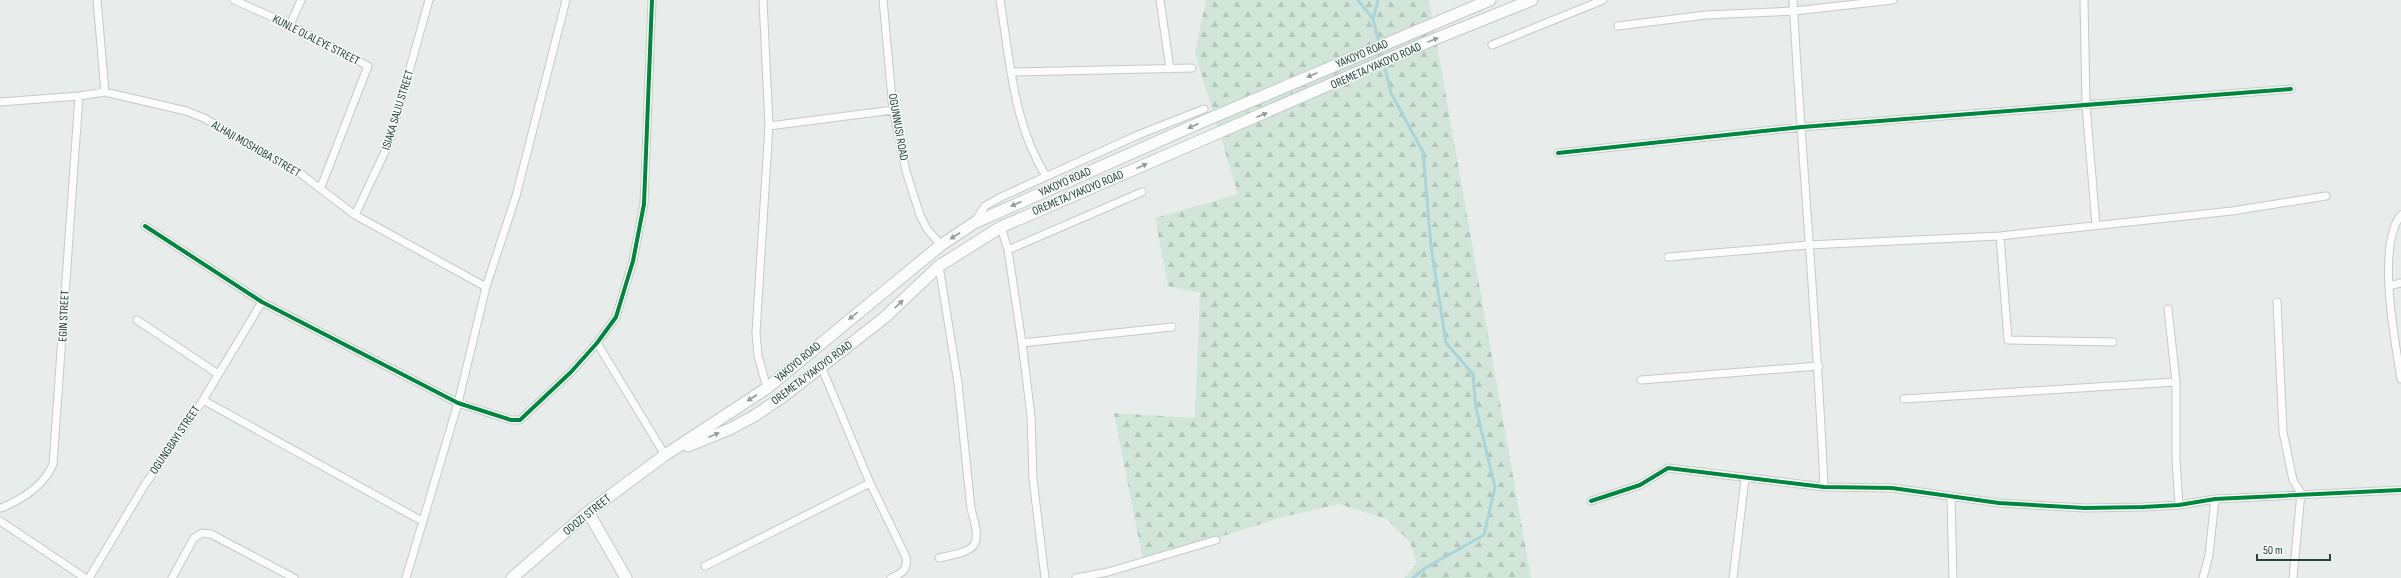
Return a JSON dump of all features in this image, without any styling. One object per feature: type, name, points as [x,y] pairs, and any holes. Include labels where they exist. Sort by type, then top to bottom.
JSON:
[{"type":"main road","name":"YAKOYO ROAD","points":[[665,455],[767,388],[941,245],[974,223],[1102,165],[1490,0]]},
{"type":"main road","name":"OREMETA/YAKOYO ROAD","points":[[665,455],[730,429],[754,416],[884,318],[939,266],[1001,227],[1430,41],[1532,0]]},
{"type":"main road","name":"ODOZI STREET","points":[[512,578],[588,512],[665,455]]},
{"type":"main road","points":[[588,512],[626,578]]},
{"type":"street","points":[[97,0],[105,92]]},
{"type":"street","name":"KUNLE OLALEYE STREET","points":[[234,0],[290,24],[368,66],[321,187]]},
{"type":"street","points":[[290,24],[301,0]]},
{"type":"street","name":"ISIAKA SALIU STREET","points":[[355,215],[389,143],[429,0]]},
{"type":"street","points":[[406,578],[458,403],[486,287],[516,196],[566,0]]},
{"type":"street","points":[[145,226],[262,302],[458,403],[511,420],[520,420],[571,372],[597,343],[616,317],[633,261],[644,204],[652,0]]},
{"type":"street","points":[[763,0],[769,126],[756,333],[758,356],[767,388]]},
{"type":"street","name":"OGUNNUSI ROAD","points":[[883,0],[893,110],[906,171],[920,215],[927,229],[941,245]]},
{"type":"street","points":[[1000,0],[1022,127],[1036,161],[1046,176]]},
{"type":"street","points":[[1160,0],[1170,69]]},
{"type":"street","points":[[1492,45],[1603,0]]},
{"type":"street","points":[[1794,0],[1808,245],[1819,366],[1824,487]]},
{"type":"street","points":[[1618,26],[1706,15],[1794,11],[1893,0]]},
{"type":"street","points":[[2084,0],[2086,105],[2096,225]]},
{"type":"street","points":[[1012,72],[1192,68]]},
{"type":"street","points":[[1558,153],[1802,127],[2290,89]]},
{"type":"street","name":"ALHAJI MOSHOBA STREET","points":[[0,102],[78,96],[105,92],[186,111],[204,118],[321,187],[338,204],[355,215],[486,287]]},
{"type":"street","name":"EGIN STREET","points":[[0,507],[34,491],[48,475],[53,464],[78,96]]},
{"type":"street","points":[[974,223],[985,206],[1046,176],[1204,109]]},
{"type":"street","points":[[769,126],[893,110]]},
{"type":"street","points":[[1008,250],[1142,192]]},
{"type":"street","points":[[1668,257],[1808,245],[2000,236],[2232,211],[2326,196]]},
{"type":"street","points":[[2401,215],[2392,233],[2389,286],[2401,379]]},
{"type":"street","points":[[1001,227],[1008,250],[1022,343],[1031,416],[1033,479],[1045,578]]},
{"type":"street","points":[[2000,236],[2008,340],[2113,342]]},
{"type":"street","points":[[938,558],[967,552],[973,546],[976,538],[976,527],[970,509],[958,383],[939,266]]},
{"type":"street","points":[[2389,286],[2401,283]]},
{"type":"street","name":"OGUNGBAYI STREET","points":[[89,578],[144,486],[203,400],[262,302]]},
{"type":"street","points":[[2277,302],[2283,432],[2293,480],[2301,493],[2292,578]]},
{"type":"street","points":[[2168,309],[2176,382],[2176,459],[2179,505]]},
{"type":"street","points":[[137,320],[218,374]]},
{"type":"street","points":[[1022,343],[1172,327]]},
{"type":"street","points":[[597,343],[665,455]]},
{"type":"street","points":[[821,366],[870,483],[906,557],[907,564],[905,570],[891,578]]},
{"type":"street","points":[[1641,380],[1819,366]]},
{"type":"street","points":[[1904,399],[2176,382]]},
{"type":"street","points":[[203,400],[422,521]]},
{"type":"street","points":[[1591,500],[1640,485],[1668,468],[1745,479],[1824,487],[1892,488],[1951,498],[1999,503],[2085,508],[2179,505],[2214,499],[2301,493],[2401,490]]},
{"type":"street","points":[[1733,578],[1745,479]]},
{"type":"street","points":[[705,566],[870,483]]},
{"type":"street","points":[[1951,498],[1953,578]]},
{"type":"street","points":[[2203,578],[2209,555],[2214,499]]},
{"type":"street","points":[[0,521],[85,578]]},
{"type":"street","points":[[172,578],[194,538],[202,532],[211,534],[294,578]]},
{"type":"street","points":[[1076,578],[1108,572],[1216,540]]},
{"type":"green space","points":[[1206,0],[1429,0],[1531,578],[1404,578],[1417,564],[1410,542],[1387,519],[1339,504],[1283,517],[1143,561],[1114,413],[1195,418],[1200,293],[1168,286],[1155,218],[1238,194],[1195,53]]},
{"type":"waterway","points":[[1358,0],[1373,19]]},
{"type":"waterway","points":[[1378,0],[1373,19],[1383,59]]},
{"type":"waterway","points":[[1384,64],[1391,93],[1423,152],[1431,246],[1446,343],[1473,374],[1476,408],[1495,487],[1484,535],[1425,568],[1413,578]]},
{"type":"cycle path","points":[[145,226],[262,302],[458,403],[511,420],[520,420],[571,372],[597,343],[616,317],[633,261],[644,204],[652,0]]},
{"type":"cycle path","points":[[1558,153],[1802,127],[2291,89]]},
{"type":"cycle path","points":[[1591,501],[1640,485],[1668,468],[1824,487],[1892,488],[1999,503],[2085,508],[2179,505],[2215,499],[2401,490]]}]
